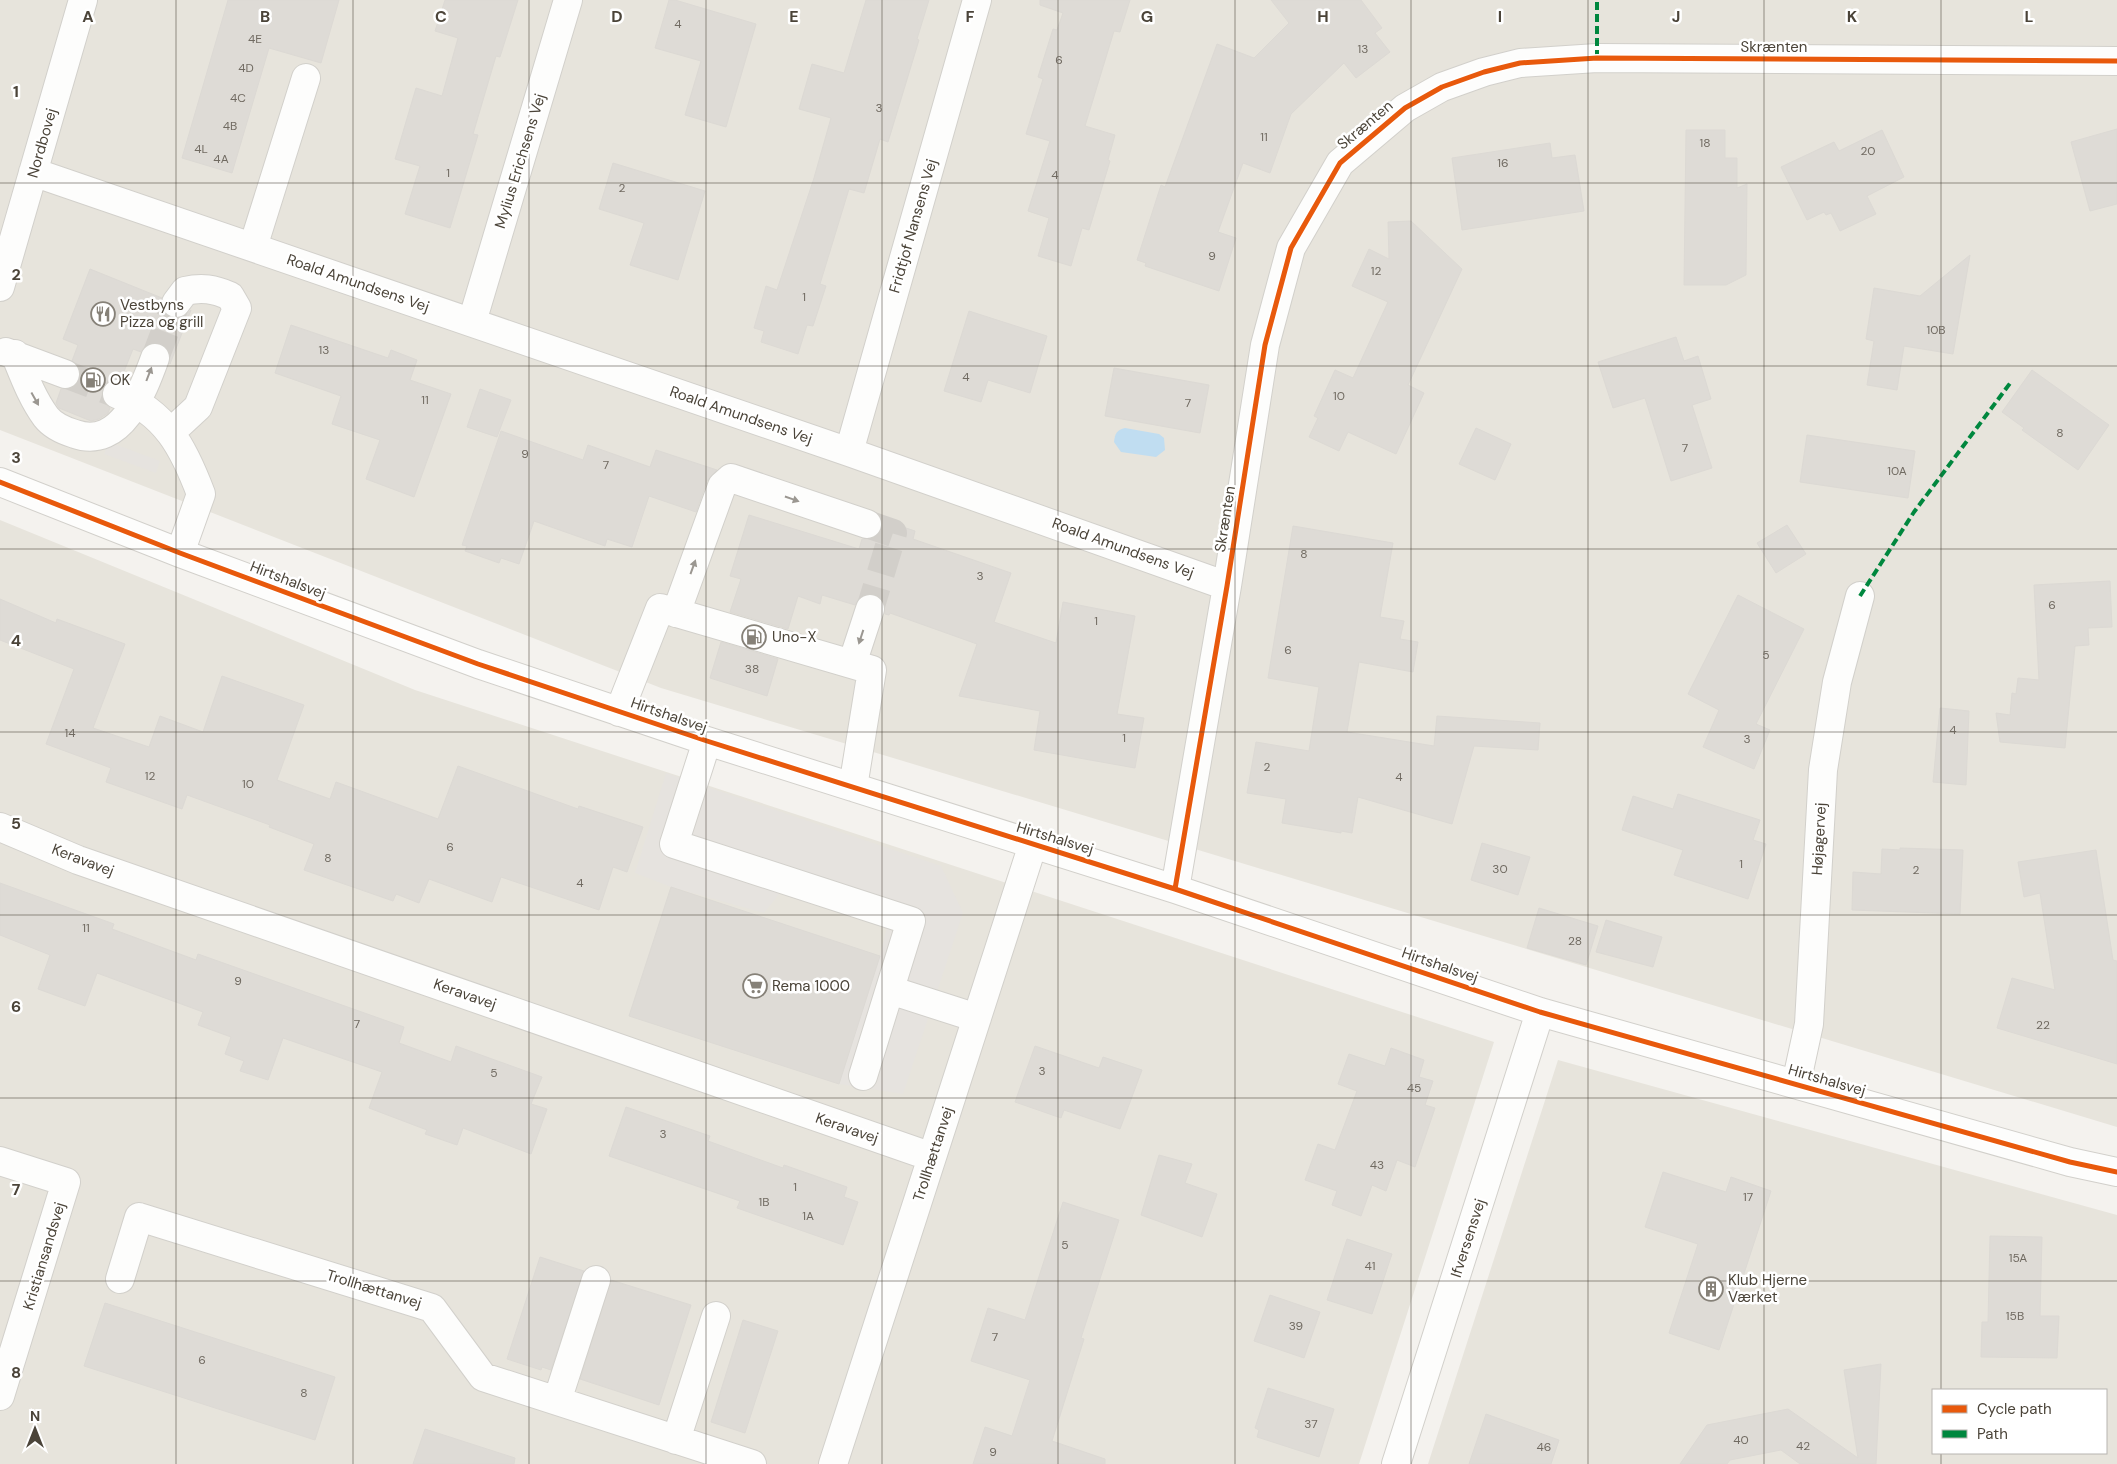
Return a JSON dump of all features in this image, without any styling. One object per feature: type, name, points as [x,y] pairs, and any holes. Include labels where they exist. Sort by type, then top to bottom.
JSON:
[{"type":"street","name":"Nordbovej","points":[[0,287],[83,0]]},
{"type":"street","name":"Mylius Erichsens Vej","points":[[472,322],[568,0]]},
{"type":"street","name":"Fridtjof Nansens Vej","points":[[849,452],[977,0]]},
{"type":"street","name":"Skrænten","points":[[1175,889],[1227,586],[1265,345],[1291,248],[1340,163],[1405,108],[1442,87],[1484,72],[1520,63],[1597,58],[2117,61]]},
{"type":"street","points":[[253,247],[306,78]]},
{"type":"street","name":"Roald Amundsens Vej","points":[[34,172],[849,452],[1227,586]]},
{"type":"street","points":[[171,432],[198,406],[237,308],[230,296],[216,290],[200,288],[185,291],[176,304]]},
{"type":"street","points":[[8,352],[66,374]]},
{"type":"street","points":[[8,352],[47,419],[69,432],[83,437],[93,437],[112,430],[123,420],[127,397],[155,358]]},
{"type":"street","points":[[127,397],[171,432],[189,463],[201,494],[180,553]]},
{"type":"street","points":[[676,613],[722,486],[731,478],[867,524]]},
{"type":"street","name":"Hirtshalsvej","points":[[0,482],[180,553],[478,664],[707,741],[1175,889],[1540,1012],[2070,1162],[2117,1172]]},
{"type":"street","name":"Højagervej","points":[[1796,1084],[1809,1024],[1823,770],[1837,682],[1860,596]]},
{"type":"street","points":[[619,712],[660,608],[872,670],[853,787]]},
{"type":"street","points":[[852,664],[870,609]]},
{"type":"street","points":[[707,741],[674,844],[911,921],[863,1076]]},
{"type":"street","name":"Keravavej","points":[[0,827],[78,860],[932,1157]]},
{"type":"street","name":"Trollhættanvej","points":[[833,1464],[1033,844]]},
{"type":"street","points":[[890,990],[977,1018]]},
{"type":"street","name":"Ifversensvej","points":[[1396,1464],[1540,1012]]},
{"type":"street","name":"Kristiansandsvej","points":[[0,1161],[66,1182],[0,1396]]},
{"type":"street","name":"Trollhættanvej","points":[[120,1278],[139,1217],[432,1308],[483,1377],[676,1440],[707,1457],[752,1464]]},
{"type":"street","points":[[557,1401],[596,1280]]},
{"type":"street","points":[[676,1440],[716,1316]]},
{"type":"shaded area","points":[[0,0],[2117,0],[2117,1127],[661,688],[0,430]]},
{"type":"shaded area","points":[[109,442],[160,461],[156,473],[104,454]]},
{"type":"shaded area","points":[[0,520],[415,690],[1494,1042],[1359,1464],[0,1464]]},
{"type":"shaded area","points":[[666,773],[941,866],[963,913],[903,1094],[839,1084],[880,956],[887,927],[780,893],[764,913],[671,887],[635,873]]},
{"type":"shaded area","points":[[1558,1060],[2117,1215],[2117,1464],[1428,1464]]},
{"type":"water","points":[[1125,428],[1159,434],[1164,438],[1165,450],[1156,457],[1121,452],[1114,439],[1118,431]]},
{"type":"building","points":[[228,0],[339,0],[321,63],[269,48],[232,173],[182,158]]},
{"type":"building","points":[[445,0],[518,0],[500,57],[496,56],[473,134],[478,135],[450,228],[405,214],[420,166],[395,159],[416,88],[442,96],[458,38],[435,31]]},
{"type":"building","points":[[669,0],[675,0],[756,24],[726,127],[685,115],[701,61],[655,48]]},
{"type":"building","points":[[866,0],[929,0],[888,142],[880,139],[864,193],[849,189],[820,284],[826,286],[813,326],[807,325],[798,354],[761,342],[764,331],[754,328],[766,286],[777,290],[814,178],[831,118],[799,109],[812,64],[844,73]]},
{"type":"building","points":[[1040,0],[1130,0],[1120,32],[1114,31],[1085,126],[1115,135],[1108,160],[1110,161],[1089,230],[1082,228],[1071,266],[1038,256],[1049,218],[1028,211],[1050,141],[1026,134],[1043,79],[1038,77],[1053,29],[1057,30],[1063,13],[1040,5]]},
{"type":"building","points":[[1271,0],[1361,0],[1382,28],[1375,33],[1390,52],[1356,78],[1344,63],[1291,114],[1270,173],[1243,163],[1218,232],[1236,238],[1219,291],[1145,266],[1146,263],[1137,260],[1161,185],[1165,187],[1217,44],[1254,58],[1289,23]]},
{"type":"building","points":[[2117,129],[2117,204],[2090,211],[2071,142]]},
{"type":"building","points":[[1686,130],[1725,130],[1725,158],[1737,158],[1737,188],[1747,184],[1746,275],[1726,285],[1684,285]]},
{"type":"building","points":[[1882,130],[1904,177],[1867,196],[1876,214],[1840,231],[1831,213],[1826,215],[1824,212],[1807,220],[1781,167],[1834,142],[1839,151]]},
{"type":"building","points":[[1550,143],[1552,158],[1575,155],[1584,211],[1462,230],[1452,158]]},
{"type":"building","points":[[613,163],[705,191],[678,280],[630,265],[644,223],[599,209]]},
{"type":"building","points":[[1411,221],[1462,269],[1408,385],[1424,393],[1396,454],[1348,432],[1339,451],[1309,437],[1318,418],[1314,416],[1335,370],[1353,378],[1388,302],[1352,286],[1369,249],[1389,259],[1388,222]]},
{"type":"building","points":[[1970,255],[1953,354],[1904,346],[1897,390],[1867,385],[1874,341],[1866,339],[1874,288],[1920,296]]},
{"type":"building","points":[[90,269],[162,298],[162,310],[166,315],[174,318],[183,317],[191,310],[170,364],[170,355],[167,348],[161,344],[152,343],[145,346],[141,352],[133,349],[121,379],[108,381],[103,388],[102,396],[104,403],[110,408],[108,413],[99,419],[91,421],[59,408],[56,403],[61,389],[75,386],[80,379],[80,371],[77,364],[72,361],[78,345],[63,339]]},
{"type":"building","points":[[969,311],[1047,336],[1030,393],[988,380],[981,402],[944,391]]},
{"type":"building","points":[[291,325],[388,358],[391,350],[417,360],[410,380],[451,394],[414,497],[366,479],[380,440],[332,424],[341,396],[275,373]]},
{"type":"building","points":[[1676,337],[1684,361],[1698,356],[1711,399],[1692,405],[1712,468],[1671,481],[1645,398],[1613,408],[1598,362]]},
{"type":"building","points":[[1114,368],[1209,385],[1200,433],[1105,416]]},
{"type":"building","points":[[2032,370],[2109,425],[2078,470],[2022,430],[2024,428],[2002,412]]},
{"type":"building","points":[[480,389],[511,400],[497,437],[467,427]]},
{"type":"building","points":[[1476,428],[1511,444],[1495,480],[1459,464]]},
{"type":"building","points":[[501,431],[583,460],[588,445],[650,467],[656,450],[717,470],[707,481],[696,512],[649,496],[632,547],[607,539],[605,546],[534,521],[519,564],[501,558],[499,563],[465,551],[467,546],[462,545]]},
{"type":"building","points":[[1807,435],[1915,451],[1908,498],[1800,482]]},
{"type":"building","points":[[749,515],[859,549],[862,539],[871,539],[878,535],[882,529],[882,520],[915,531],[913,539],[1011,573],[994,622],[1056,643],[1063,602],[1135,616],[1117,714],[1144,718],[1135,768],[1034,750],[1040,711],[959,696],[977,644],[890,613],[889,615],[885,614],[885,605],[882,599],[875,594],[866,594],[859,598],[855,605],[822,595],[820,604],[798,596],[788,629],[730,612],[741,579],[730,576]]},
{"type":"building","points":[[1787,525],[1806,554],[1776,573],[1757,543]]},
{"type":"building","points":[[1293,526],[1393,543],[1380,617],[1404,621],[1400,639],[1418,642],[1413,672],[1359,662],[1347,732],[1434,746],[1437,716],[1540,723],[1538,750],[1474,746],[1452,824],[1358,797],[1352,833],[1341,831],[1341,833],[1282,823],[1286,799],[1247,793],[1256,742],[1309,751],[1319,687],[1268,678]]},
{"type":"building","points":[[2110,581],[2112,627],[2088,628],[2089,645],[2075,646],[2065,748],[2000,742],[1996,713],[2010,715],[2012,693],[2016,694],[2018,678],[2039,680],[2034,585]]},
{"type":"building","points":[[1738,595],[1804,629],[1756,724],[1770,730],[1754,769],[1703,747],[1719,710],[1688,694]]},
{"type":"building","points":[[0,599],[56,623],[57,619],[125,644],[93,728],[149,747],[160,716],[203,732],[222,676],[304,705],[277,780],[330,799],[336,782],[438,819],[458,766],[578,809],[579,806],[643,827],[627,872],[613,867],[599,910],[501,877],[492,902],[429,879],[419,903],[396,894],[393,901],[304,870],[314,844],[269,827],[270,825],[187,795],[182,809],[106,782],[111,768],[46,744],[74,669],[0,640]]},
{"type":"building","points":[[721,642],[778,659],[767,696],[710,678]]},
{"type":"building","points":[[1940,708],[1969,711],[1966,785],[1933,782]]},
{"type":"building","points":[[1678,794],[1760,820],[1753,840],[1766,844],[1748,899],[1674,875],[1683,850],[1622,830],[1633,796],[1673,809]]},
{"type":"building","points":[[1482,843],[1530,857],[1518,895],[1471,880]]},
{"type":"building","points":[[1900,848],[1963,850],[1960,914],[1852,910],[1853,872],[1881,874],[1882,849],[1900,850]]},
{"type":"building","points":[[2096,850],[2113,960],[2117,961],[2117,1064],[1997,1028],[2012,978],[2055,990],[2040,893],[2024,897],[2018,862]]},
{"type":"building","points":[[0,883],[114,924],[112,929],[196,960],[198,954],[404,1027],[399,1043],[451,1062],[456,1046],[542,1077],[531,1104],[547,1109],[531,1154],[463,1128],[457,1145],[425,1134],[427,1130],[369,1108],[382,1072],[283,1038],[268,1080],[240,1071],[244,1061],[225,1054],[231,1037],[198,1025],[203,1012],[97,973],[85,1006],[38,989],[50,955],[0,935]]},
{"type":"building","name":"Rema 1000","points":[[671,887],[880,956],[839,1084],[629,1016]]},
{"type":"building","points":[[1539,908],[1598,926],[1586,965],[1527,948]]},
{"type":"building","points":[[1606,920],[1662,937],[1653,967],[1596,952]]},
{"type":"building","points":[[1035,1046],[1099,1068],[1103,1057],[1142,1070],[1120,1129],[1064,1110],[1061,1118],[1015,1102]]},
{"type":"building","points":[[1391,1048],[1424,1060],[1419,1077],[1433,1081],[1425,1105],[1435,1108],[1415,1167],[1397,1160],[1386,1191],[1372,1185],[1361,1216],[1332,1205],[1337,1191],[1305,1180],[1318,1144],[1335,1150],[1357,1091],[1338,1084],[1349,1054],[1385,1066]]},
{"type":"building","points":[[626,1107],[710,1136],[708,1141],[783,1168],[784,1165],[847,1187],[844,1197],[858,1202],[843,1245],[737,1208],[740,1201],[609,1156]]},
{"type":"building","points":[[1159,1155],[1192,1164],[1185,1183],[1217,1194],[1202,1237],[1141,1215]]},
{"type":"building","name":"Klub Hjerne Værket","points":[[1663,1172],[1726,1192],[1731,1177],[1771,1191],[1719,1350],[1669,1333],[1698,1244],[1645,1227]]},
{"type":"building","points":[[1063,1202],[1119,1220],[1081,1338],[1084,1339],[1052,1441],[1105,1459],[1105,1464],[973,1464],[985,1427],[1012,1436],[1030,1380],[971,1361],[988,1308],[1025,1320]]},
{"type":"building","points":[[1990,1236],[2042,1237],[2040,1316],[2059,1316],[2057,1358],[1981,1357],[1982,1322],[1988,1322]]},
{"type":"building","points":[[1347,1239],[1392,1254],[1372,1314],[1327,1300]]},
{"type":"building","points":[[540,1257],[584,1271],[551,1370],[542,1367],[541,1370],[507,1359]]},
{"type":"building","points":[[611,1280],[691,1305],[659,1405],[580,1379]]},
{"type":"building","points":[[1270,1295],[1320,1312],[1304,1358],[1254,1341]]},
{"type":"building","points":[[105,1303],[335,1377],[315,1440],[84,1366]]},
{"type":"building","points":[[743,1320],[778,1331],[745,1433],[711,1422]]},
{"type":"building","points":[[1881,1364],[1876,1464],[1800,1464],[1781,1450],[1730,1460],[1727,1464],[1680,1464],[1707,1425],[1788,1409],[1858,1458],[1844,1370]]},
{"type":"building","points":[[1268,1388],[1334,1409],[1319,1457],[1257,1437],[1259,1430],[1255,1428]]},
{"type":"building","points":[[1486,1414],[1559,1440],[1551,1464],[1469,1464]]},
{"type":"building","points":[[425,1429],[515,1458],[514,1464],[413,1464]]},
{"type":"tunnel","points":[[155,358],[176,303]]},
{"type":"tunnel","points":[[65,374],[117,394]]},
{"type":"tunnel","points":[[867,524],[893,533],[870,609]]},
{"type":"marked path","points":[[1597,0],[1597,58]]},
{"type":"marked path","points":[[1860,596],[1914,512],[2011,382]]},
{"type":"cycle path","points":[[1175,889],[1227,586],[1265,345],[1291,248],[1340,163],[1405,108],[1442,87],[1484,72],[1520,63],[1597,58],[2117,61]]},
{"type":"cycle path","points":[[0,482],[180,553],[478,664],[707,741],[1175,889],[1540,1012],[2070,1162],[2117,1172]]},
{"type":"place","name":"Vestbyns Pizza og grill","points":[[103,314]]},
{"type":"place","name":"OK","points":[[93,380]]},
{"type":"place","name":"Uno-X","points":[[754,637]]},
{"type":"place","name":"Rema 1000","points":[[755,986]]},
{"type":"place","name":"Klub Hjerne Værket","points":[[1711,1289]]}]
